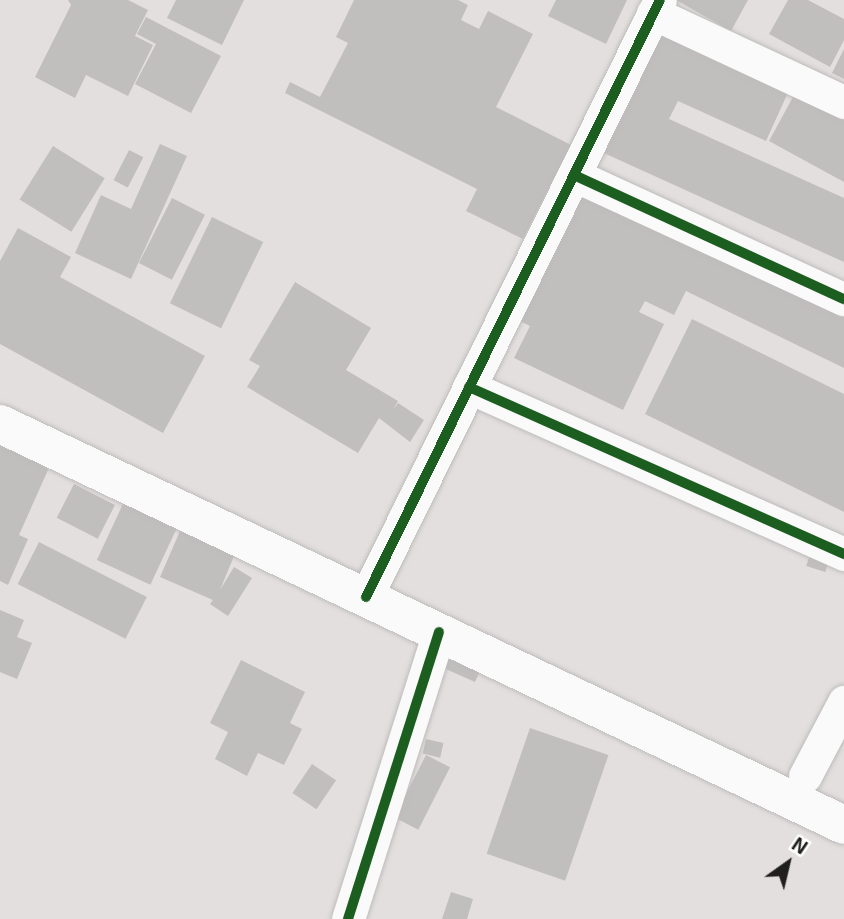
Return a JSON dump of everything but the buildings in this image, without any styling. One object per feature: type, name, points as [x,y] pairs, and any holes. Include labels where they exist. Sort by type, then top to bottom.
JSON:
[{"type":"main road","points":[[0,424],[844,825]]},
{"type":"street","points":[[366,597],[576,176],[656,6],[844,102]]},
{"type":"street","points":[[576,176],[844,299]]},
{"type":"street","points":[[469,387],[844,554]]},
{"type":"street","points":[[348,919],[439,632]]},
{"type":"street","points":[[805,776],[844,702]]},
{"type":"cycle path","points":[[366,597],[660,0]]},
{"type":"cycle path","points":[[576,176],[844,299]]},
{"type":"cycle path","points":[[469,387],[844,554]]},
{"type":"cycle path","points":[[348,919],[439,632]]}]
